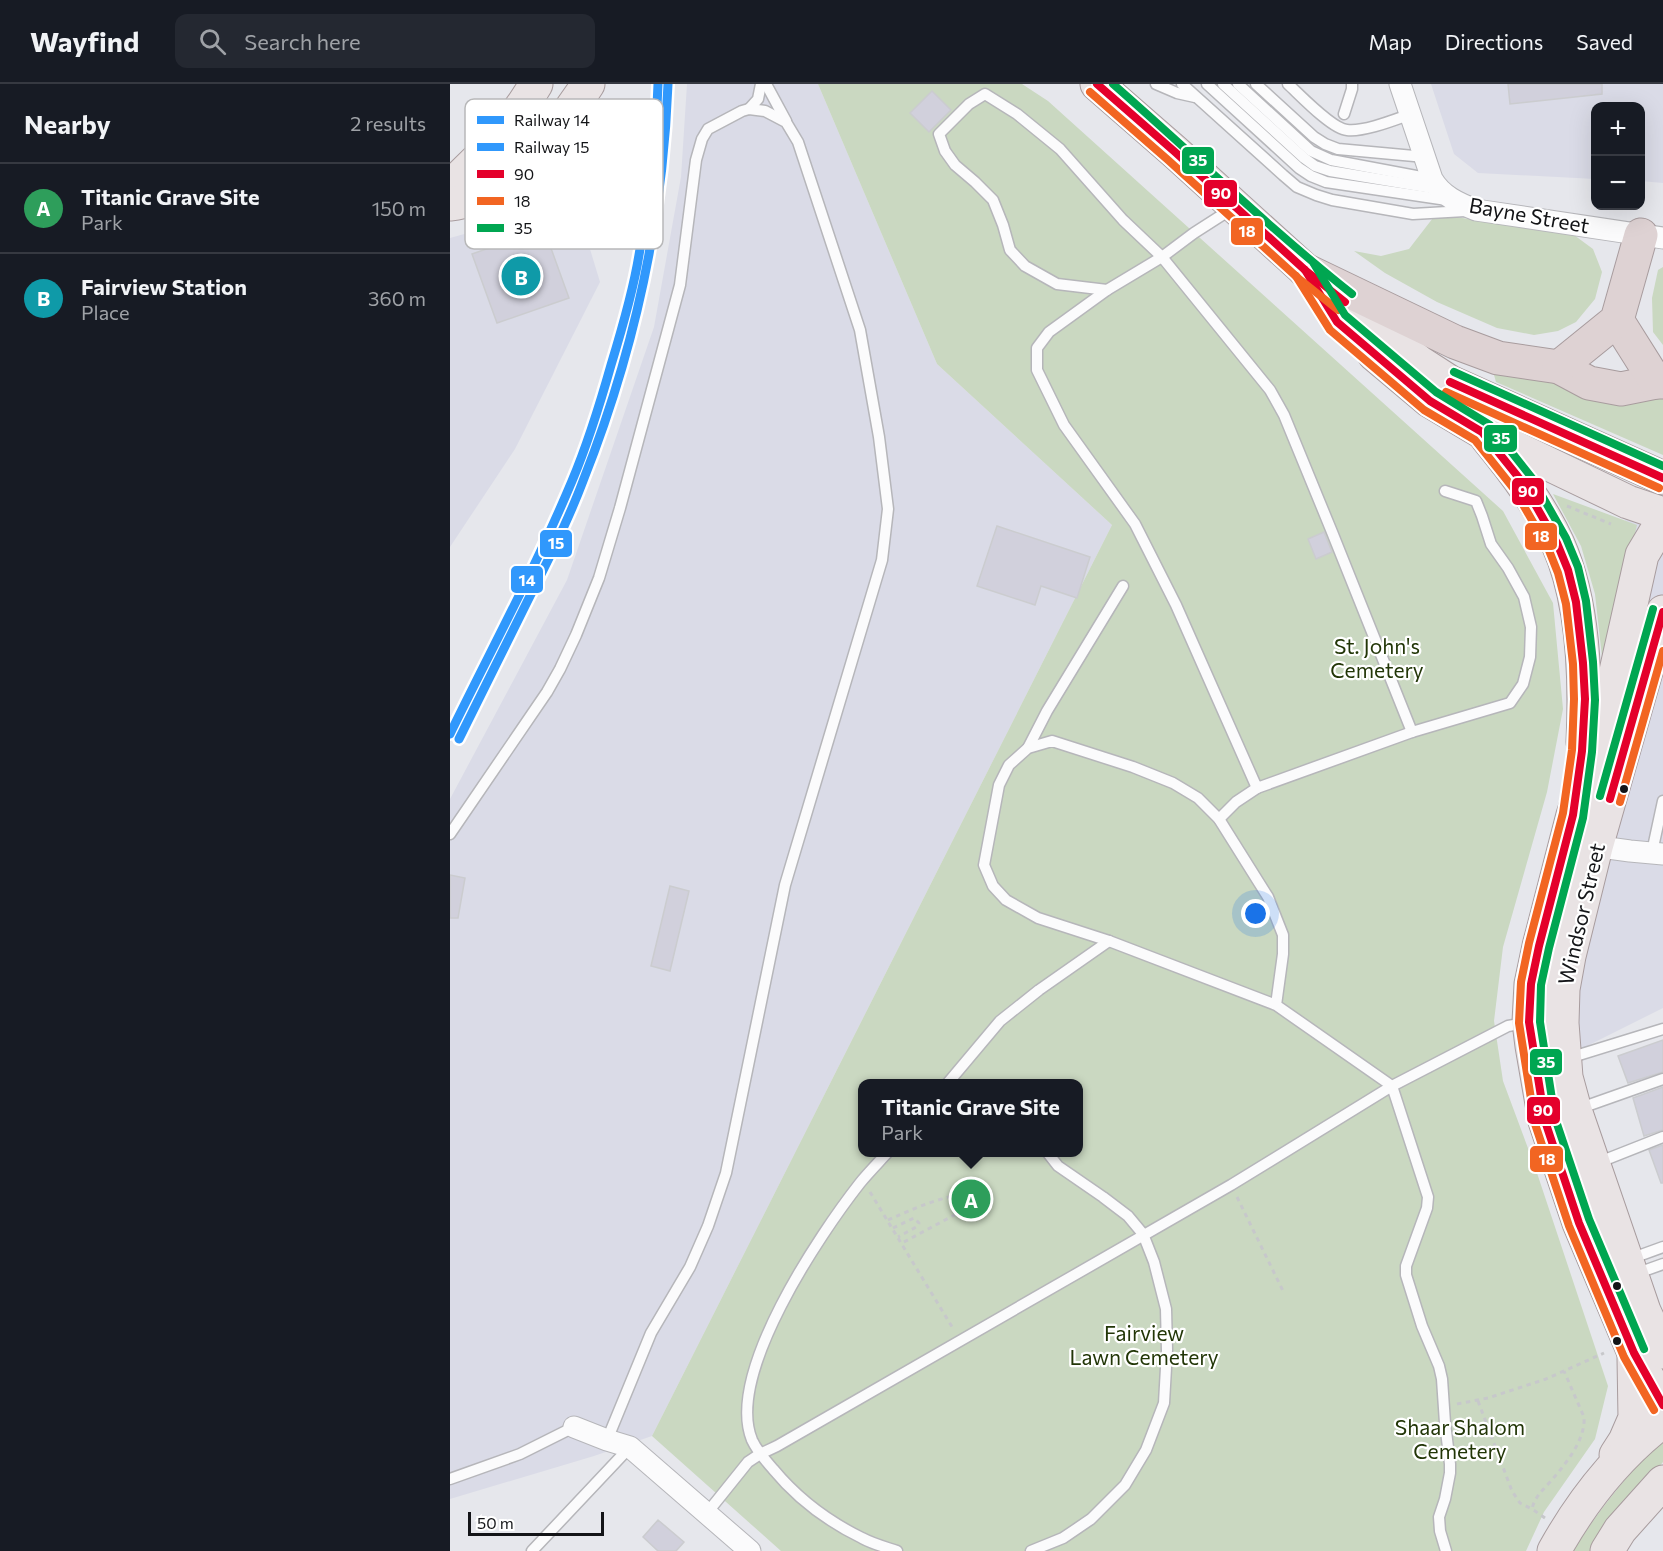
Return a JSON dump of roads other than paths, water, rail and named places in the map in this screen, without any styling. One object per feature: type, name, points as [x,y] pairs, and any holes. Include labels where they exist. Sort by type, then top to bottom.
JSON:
[{"type":"highway","points":[[1559,367],[1617,320],[1652,236]]},
{"type":"highway","points":[[1305,270],[1428,329],[1498,358],[1559,367],[1589,383],[1621,388],[1660,382],[1617,320]]},
{"type":"main road","points":[[528,99],[536,84]]},
{"type":"main road","points":[[577,99],[588,84]]},
{"type":"main road","points":[[1097,84],[1305,270],[1419,362],[1450,382],[1663,478]]},
{"type":"main road","points":[[450,186],[465,173]]},
{"type":"main road","points":[[450,204],[465,200]]},
{"type":"main road","points":[[1305,270],[1337,322],[1430,401],[1482,432],[1628,501],[1663,514]]},
{"type":"main road","points":[[1482,432],[1523,483],[1543,516],[1568,570],[1576,602],[1585,699],[1579,834]]},
{"type":"main road","name":"Windsor Street","points":[[1634,1353],[1644,1311],[1575,1110],[1566,1077],[1562,1023],[1563,989],[1569,956],[1579,834],[1594,753],[1614,680],[1642,555],[1663,520]]},
{"type":"main road","name":"Windsor Street","points":[[1663,612],[1539,946],[1531,984],[1529,1022],[1545,1121],[1579,1223],[1634,1353],[1663,1405]]},
{"type":"main road","points":[[1551,1536],[1585,1501],[1625,1441],[1635,1418],[1634,1353]]},
{"type":"main road","points":[[1604,1475],[1663,1421]]},
{"type":"main road","points":[[1607,1551],[1620,1530],[1663,1482]]},
{"type":"street","points":[[1400,84],[1425,157],[1441,190]]},
{"type":"street","name":"Bayne Street","points":[[1441,190],[1476,210],[1652,236]]},
{"type":"street","points":[[1579,834],[1657,853]]},
{"type":"street","points":[[574,1427],[630,1447],[750,1551]]},
{"type":"lane","points":[[749,109],[758,99],[761,84]]},
{"type":"lane","points":[[607,1440],[651,1333],[690,1267],[708,1226],[726,1173],[785,885],[882,560],[888,509],[879,437],[860,330],[798,142],[766,84]]},
{"type":"lane","points":[[1156,84],[1197,98]]},
{"type":"lane","points":[[1182,84],[1297,187],[1332,200],[1413,214],[1476,210]]},
{"type":"lane","points":[[1207,84],[1299,168],[1311,176],[1326,182],[1441,190]]},
{"type":"lane","points":[[1223,84],[1315,166],[1330,171],[1441,190]]},
{"type":"lane","points":[[1238,84],[1320,156],[1441,190]]},
{"type":"lane","points":[[1256,84],[1314,137],[1325,144],[1338,149],[1425,157]]},
{"type":"lane","points":[[1288,84],[1329,121],[1338,128],[1346,130],[1378,125],[1411,114]]},
{"type":"lane","points":[[1344,114],[1352,84]]},
{"type":"lane","points":[[1107,290],[1057,284],[1025,266],[1010,250],[993,200],[955,165],[945,151],[939,134],[969,104],[985,94],[1017,114],[1060,149],[1123,220],[1162,257],[1270,390],[1284,415],[1412,732]]},
{"type":"lane","points":[[450,834],[547,692],[576,635],[598,578],[620,508],[680,285],[696,159],[702,139],[708,129],[749,109],[765,111],[786,122]]},
{"type":"lane","points":[[1235,207],[1162,257],[1107,290],[1049,332],[1037,348],[1037,370],[1064,424],[1135,524],[1176,605],[1257,788]]},
{"type":"lane","points":[[1219,819],[1236,802],[1257,788],[1412,732],[1510,703],[1523,684],[1530,657],[1531,627],[1524,597],[1491,544],[1476,501],[1445,491]]},
{"type":"lane","points":[[1123,586],[1047,711],[1028,748],[1010,765],[999,785],[984,865],[993,886],[1006,900],[1038,918],[1109,941],[1276,1005],[1392,1086],[1428,1197],[1427,1208],[1406,1266],[1406,1275],[1422,1326],[1439,1366],[1450,1464],[1445,1499],[1439,1517],[1440,1532],[1446,1551]]},
{"type":"lane","points":[[1028,748],[1052,741],[1133,767],[1173,783],[1198,798],[1219,819],[1268,897],[1283,936],[1283,954],[1276,1005]]},
{"type":"lane","points":[[1657,853],[1663,801]]},
{"type":"lane","points":[[950,1079],[999,1021],[1109,941]]},
{"type":"lane","points":[[707,1513],[748,1462],[760,1454],[1230,1185],[1392,1086],[1508,1026],[1529,1022],[1562,1023]]},
{"type":"lane","points":[[1564,1059],[1663,1029]]},
{"type":"lane","points":[[1575,1110],[1663,1079]]},
{"type":"lane","points":[[1594,1164],[1663,1137]]},
{"type":"lane","points":[[884,1157],[861,1182],[796,1278],[775,1317],[759,1357],[747,1403],[752,1440],[760,1454],[782,1480],[822,1515],[863,1539],[897,1551]]},
{"type":"lane","points":[[1031,1551],[1063,1538],[1091,1520],[1125,1485],[1146,1450],[1164,1403],[1167,1350],[1166,1309],[1154,1262],[1143,1234],[1128,1216],[1058,1166],[1051,1157]]},
{"type":"lane","points":[[1629,1268],[1663,1247]]},
{"type":"lane","points":[[1629,1268],[1663,1264]]},
{"type":"lane","points":[[450,1479],[520,1454],[574,1427]]},
{"type":"lane","points":[[532,1551],[630,1447]]},
{"type":"rail line","name":"14","points":[[657,99],[658,84]]},
{"type":"rail line","name":"15","points":[[663,155],[668,84]]},
{"type":"rail line","name":"14","points":[[450,734],[528,577],[578,467],[623,324],[640,249]]},
{"type":"rail line","name":"15","points":[[459,739],[565,525],[577,496],[617,385],[631,336],[649,249]]},
{"type":"place","name":"Fairview Station","points":[[521,276]]},
{"type":"place","name":"Titanic Grave Site","points":[[971,1199]]},
{"type":"park label","name":"St. John's Cemetery","points":[[1377,659]]},
{"type":"park label","name":"Fairview Lawn Cemetery","points":[[1144,1346]]},
{"type":"park label","name":"Shaar Shalom Cemetery","points":[[1460,1440]]}]
